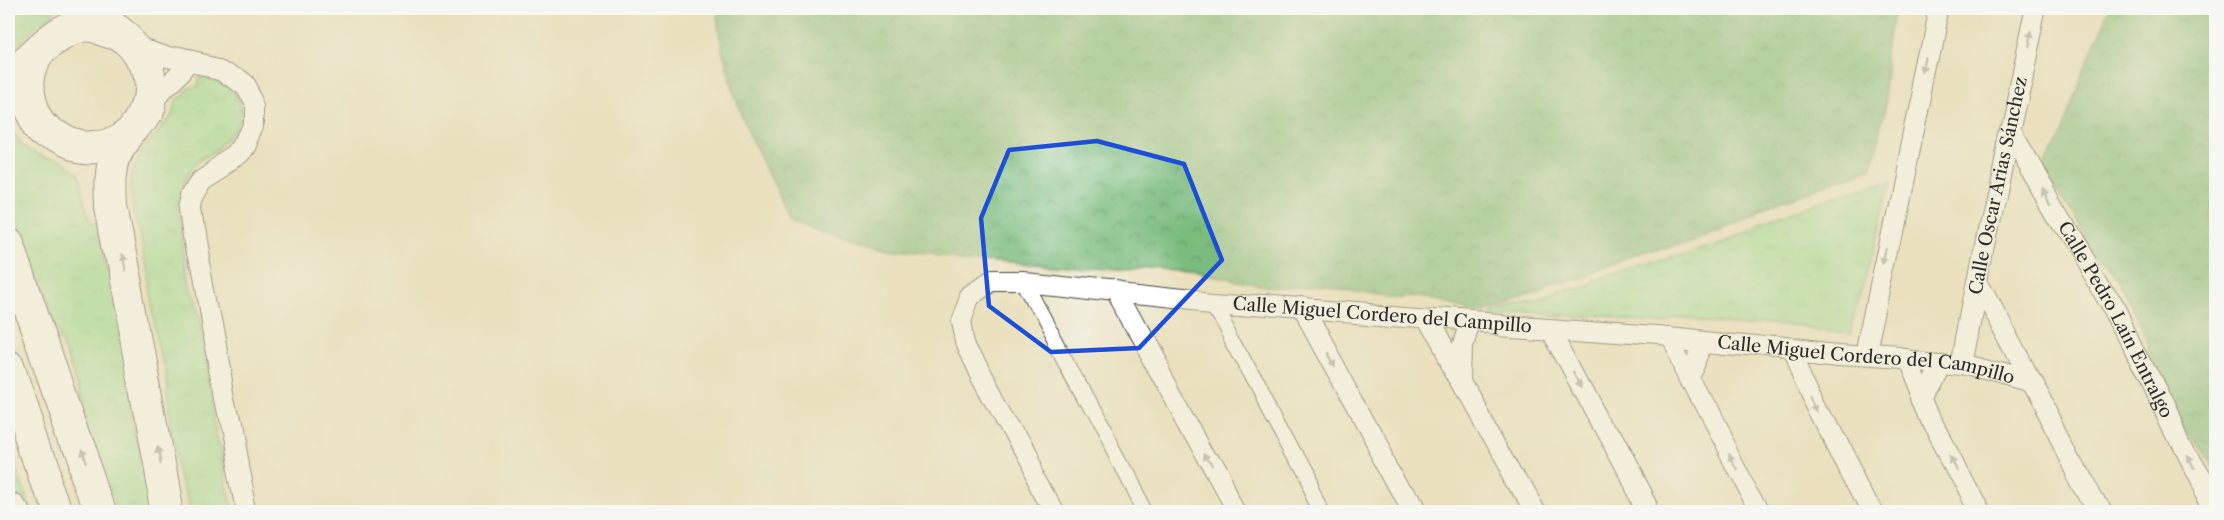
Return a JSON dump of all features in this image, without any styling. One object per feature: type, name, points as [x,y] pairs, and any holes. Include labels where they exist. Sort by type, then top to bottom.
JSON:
[{"type":"highway","points":[[83,8],[140,54],[148,75],[147,104],[140,119],[117,152],[110,176],[111,205],[168,513]]},
{"type":"highway","points":[[8,75],[20,68],[60,32],[79,26],[91,26],[124,39]]},
{"type":"highway","points":[[40,49],[31,65],[27,90],[34,115],[46,130]]},
{"type":"highway","points":[[8,100],[21,107],[46,130],[68,145],[87,148],[107,145],[130,132]]},
{"type":"highway","points":[[8,244],[100,513]]},
{"type":"highway","points":[[8,366],[56,513]]},
{"type":"highway","points":[[8,507],[11,513]]},
{"type":"street","points":[[1867,356],[1939,8]]},
{"type":"street","name":"Calle Oscar Arias Sánchez","points":[[1962,364],[2036,8]]},
{"type":"street","points":[[124,39],[166,57],[222,68],[244,85],[255,105],[255,127],[246,147],[239,155],[203,178],[194,193],[190,208],[246,513]]},
{"type":"street","points":[[147,104],[174,78],[185,71],[189,63]]},
{"type":"street","name":"Calle Pedro Laín Entralgo","points":[[2009,132],[2114,310],[2216,513]]},
{"type":"street","points":[[1978,281],[2099,513]]},
{"type":"street","name":"Calle Miguel Cordero del Campillo","points":[[1054,511],[965,344],[960,322],[970,298],[992,282],[1023,282],[1212,302],[1668,337],[1962,364],[2032,383]]},
{"type":"street","points":[[1023,282],[1146,513]]},
{"type":"street","points":[[1116,291],[1236,513]]},
{"type":"street","points":[[1212,302],[1325,513]]},
{"type":"street","points":[[1302,308],[1413,513]]},
{"type":"street","points":[[1426,319],[1533,513]]},
{"type":"street","points":[[1461,381],[1462,345],[1469,322]]},
{"type":"street","points":[[1551,328],[1648,513]]},
{"type":"street","points":[[1668,337],[1760,513]]},
{"type":"street","points":[[1689,379],[1704,342]]},
{"type":"street","points":[[1790,350],[1872,513]]},
{"type":"street","points":[[1905,359],[1921,399],[1979,513]]},
{"type":"street","points":[[1921,399],[1941,362]]},
{"type":"highlighted area","points":[[1097,141],[1184,164],[1222,260],[1139,348],[1051,352],[989,306],[981,218],[1009,150]]},
{"type":"green space","points":[[8,8],[55,8],[52,15],[38,25],[8,56]]},
{"type":"green space","points":[[717,8],[1897,8],[1887,105],[1864,174],[1576,277],[1480,301],[858,248],[789,219],[749,130],[723,54]]},
{"type":"green space","points":[[2114,8],[2216,8],[2216,484],[2046,159]]},
{"type":"green space","points":[[200,78],[216,80],[230,86],[239,97],[244,109],[244,116],[236,138],[194,171],[185,184],[177,209],[233,512],[192,512],[131,190],[133,172],[140,155],[164,122],[175,101],[186,90],[199,87]]},
{"type":"green space","points":[[8,126],[43,159],[77,176],[94,220],[100,219],[156,512],[119,512],[46,296],[8,200]]},
{"type":"green space","points":[[1888,183],[1854,335],[1489,306],[1493,300],[1533,297],[1586,283]]},
{"type":"green space","points":[[8,439],[31,512],[28,512],[8,489]]}]
